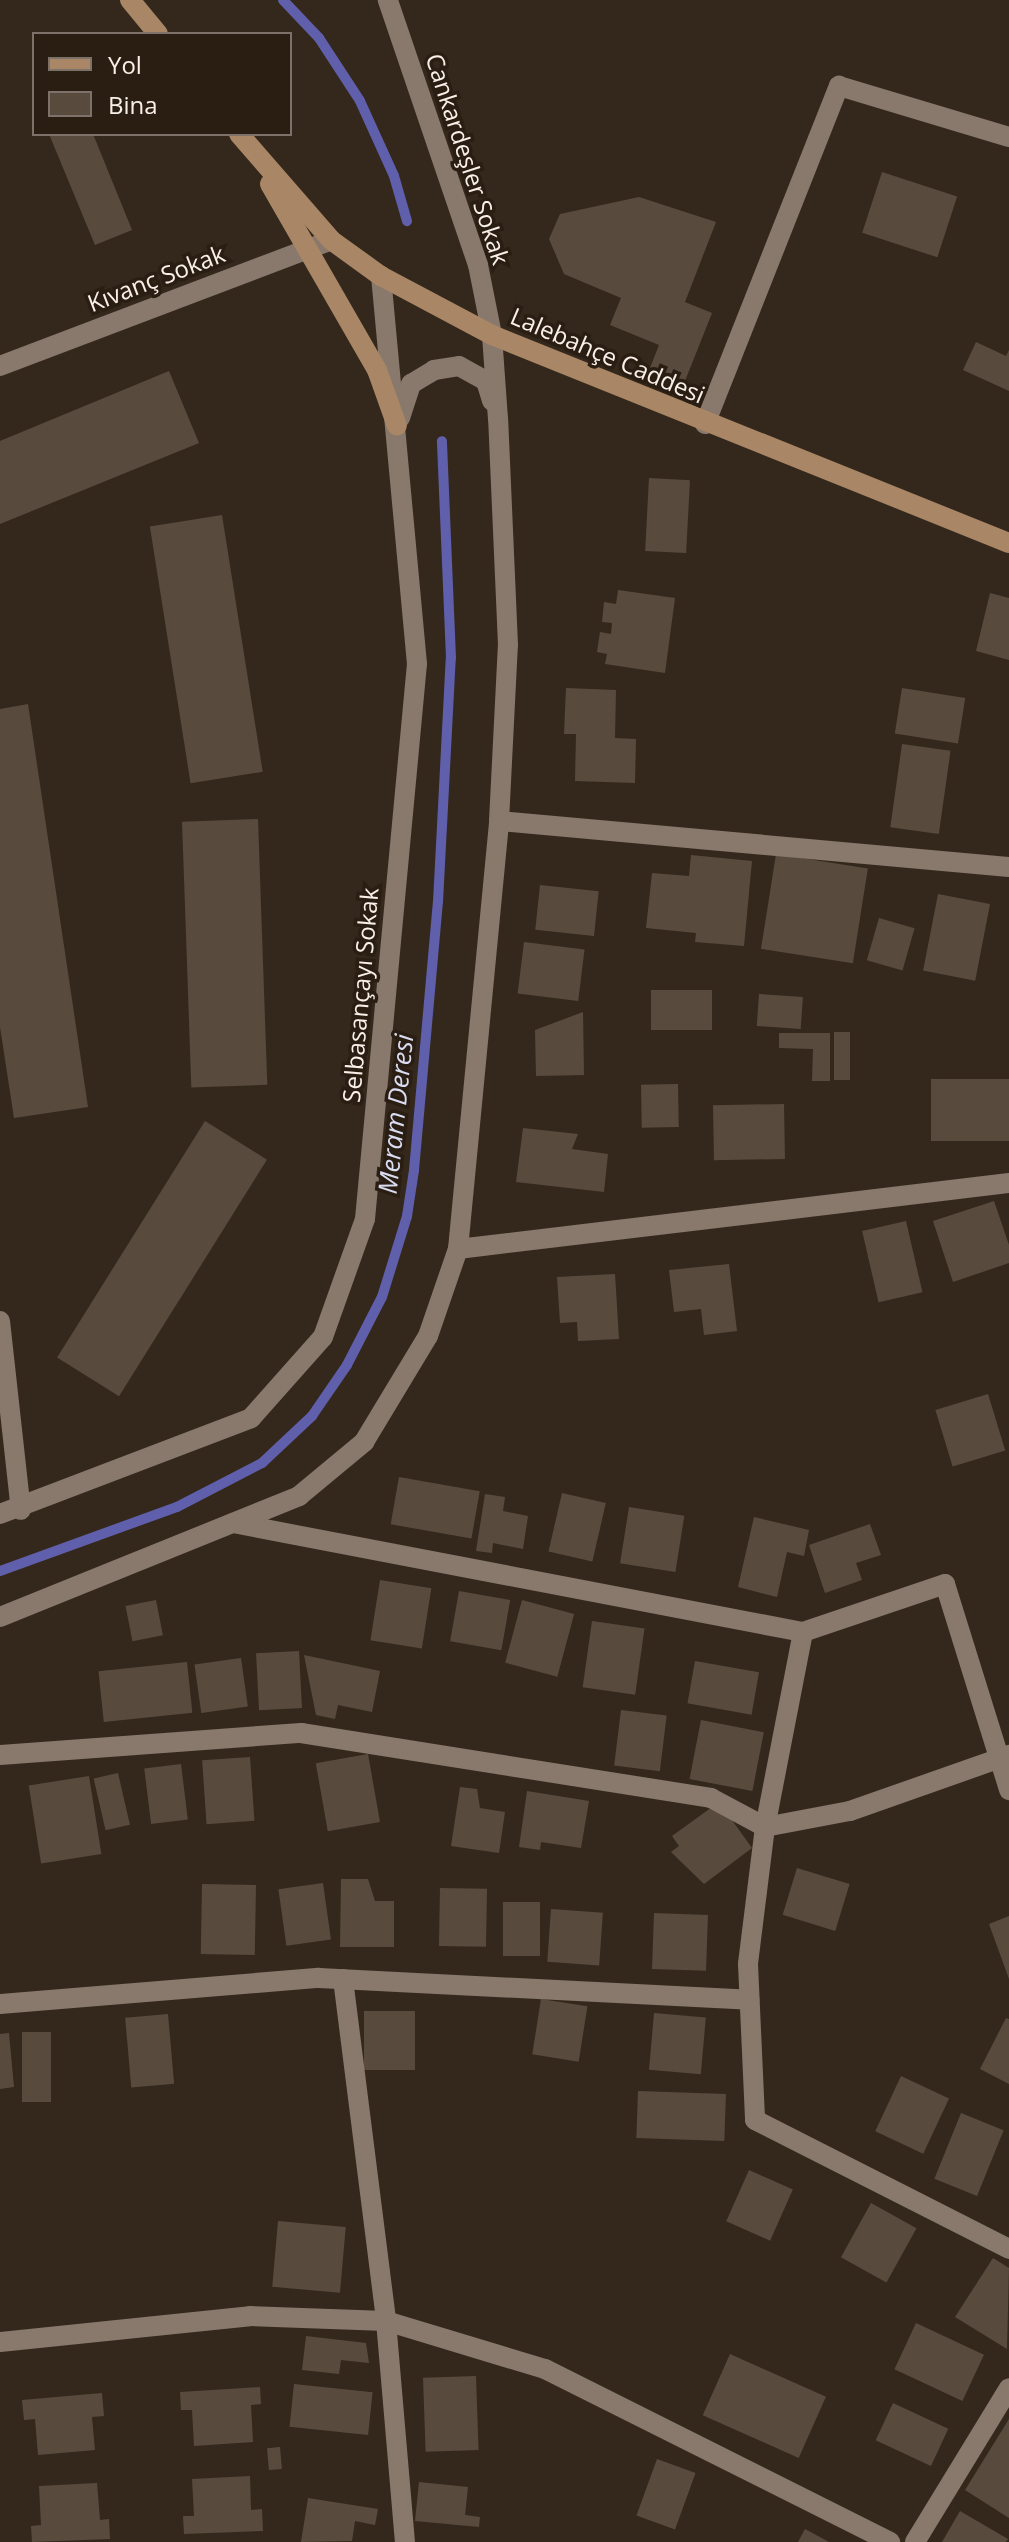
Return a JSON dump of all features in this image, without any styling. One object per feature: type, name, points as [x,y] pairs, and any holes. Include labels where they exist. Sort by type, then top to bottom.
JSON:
[{"type":"street","points":[[130,0],[156,32]]},
{"type":"street","name":"Cankardeşler Sokak","points":[[388,1],[478,265],[492,335],[498,419]]},
{"type":"street","points":[[705,424],[839,86],[1009,137]]},
{"type":"street","points":[[243,138],[377,370],[397,426]]},
{"type":"street","name":"Lalebahçe Caddesi","points":[[243,138],[331,240],[381,276],[492,335],[705,424],[1009,543]]},
{"type":"street","name":"Kıvanç Sokak","points":[[0,366],[331,240]]},
{"type":"street","name":"Selbasançayı Sokak","points":[[0,1514],[21,1510],[251,1418],[323,1337],[360,1234],[417,664],[381,276]]},
{"type":"street","points":[[0,1617],[299,1496],[364,1442],[428,1336],[458,1249],[499,821],[508,645],[498,419],[486,381],[459,366],[434,370],[411,384],[397,426]]},
{"type":"street","points":[[499,821],[1009,867]]},
{"type":"street","points":[[458,1249],[1007,1190]]},
{"type":"street","points":[[0,1321],[21,1510]]},
{"type":"street","points":[[233,1523],[803,1632],[945,1584],[1003,1758],[1009,1790]]},
{"type":"street","points":[[803,1632],[765,1827],[748,1964],[755,2120],[1009,2249]]},
{"type":"street","points":[[0,1755],[301,1733],[711,1798],[765,1827],[850,1811],[1003,1758]]},
{"type":"street","points":[[0,2004],[343,1979],[749,2000]]},
{"type":"street","points":[[343,1979],[386,2321],[405,2542]]},
{"type":"street","points":[[0,2342],[250,2316],[386,2321],[545,2369],[890,2542]]},
{"type":"street","points":[[915,2542],[1009,2388]]},
{"type":"building","points":[[50,136],[94,136],[132,230],[95,245]]},
{"type":"building","points":[[882,172],[957,196],[937,257],[862,233]]},
{"type":"building","points":[[639,197],[716,222],[685,302],[712,313],[685,381],[650,368],[659,345],[610,325],[621,298],[564,274],[549,239],[560,214]]},
{"type":"building","points":[[976,342],[1006,356],[1009,350],[1009,391],[963,370]]},
{"type":"building","points":[[169,371],[199,443],[0,524],[0,441]]},
{"type":"building","points":[[649,478],[690,480],[686,553],[645,551]]},
{"type":"building","points":[[222,515],[263,772],[191,783],[150,526]]},
{"type":"building","points":[[618,590],[675,598],[665,673],[605,664],[607,654],[597,652],[600,632],[611,634],[612,623],[602,622],[604,602],[616,604]]},
{"type":"building","points":[[990,593],[1009,598],[1009,660],[976,651]]},
{"type":"building","points":[[566,688],[616,690],[615,738],[636,739],[635,783],[575,781],[576,734],[564,734]]},
{"type":"building","points":[[902,688],[965,698],[958,743],[895,733]]},
{"type":"building","points":[[28,704],[88,1107],[14,1118],[0,1027],[0,709]]},
{"type":"building","points":[[902,744],[951,751],[939,834],[890,827]]},
{"type":"building","points":[[258,819],[267,1085],[191,1087],[182,822]]},
{"type":"building","points":[[776,854],[868,869],[853,963],[761,949]]},
{"type":"building","points":[[691,855],[752,861],[744,946],[695,942],[696,933],[646,928],[652,873],[689,876]]},
{"type":"building","points":[[540,885],[599,891],[594,936],[535,930]]},
{"type":"building","points":[[938,894],[990,904],[975,981],[923,971]]},
{"type":"building","points":[[879,918],[915,928],[902,970],[867,960]]},
{"type":"building","points":[[524,942],[585,949],[578,1001],[518,994]]},
{"type":"building","points":[[651,990],[712,990],[712,1030],[651,1030]]},
{"type":"building","points":[[759,994],[803,997],[801,1029],[757,1026]]},
{"type":"building","points":[[583,1012],[584,1075],[536,1076],[535,1030]]},
{"type":"building","points":[[834,1032],[850,1032],[850,1080],[834,1080]]},
{"type":"building","points":[[779,1033],[830,1033],[830,1081],[812,1081],[813,1049],[779,1048]]},
{"type":"building","points":[[931,1079],[1009,1079],[1009,1141],[931,1141]]},
{"type":"building","points":[[678,1084],[679,1127],[642,1128],[641,1085]]},
{"type":"building","points":[[784,1104],[785,1159],[714,1160],[713,1105]]},
{"type":"building","points":[[205,1121],[267,1160],[119,1396],[57,1358]]},
{"type":"building","points":[[523,1128],[578,1134],[572,1149],[608,1154],[604,1192],[516,1182]]},
{"type":"building","points":[[994,1201],[1009,1245],[1009,1263],[953,1282],[933,1221]]},
{"type":"building","points":[[906,1221],[922,1292],[879,1302],[862,1231]]},
{"type":"building","points":[[729,1264],[737,1331],[704,1335],[701,1309],[674,1312],[669,1270]]},
{"type":"building","points":[[615,1274],[619,1339],[578,1341],[577,1322],[560,1323],[557,1277]]},
{"type":"building","points":[[988,1394],[1005,1450],[953,1467],[935,1410]]},
{"type":"building","points":[[399,1477],[480,1491],[471,1539],[391,1524]]},
{"type":"building","points":[[562,1493],[606,1503],[592,1562],[549,1551]]},
{"type":"building","points":[[485,1494],[505,1497],[503,1511],[528,1516],[523,1549],[493,1543],[492,1553],[476,1551]]},
{"type":"building","points":[[629,1507],[684,1516],[675,1572],[620,1563]]},
{"type":"building","points":[[754,1517],[809,1530],[804,1556],[787,1552],[777,1597],[738,1587]]},
{"type":"building","points":[[870,1524],[881,1555],[856,1563],[862,1580],[825,1593],[809,1545]]},
{"type":"building","points":[[380,1580],[431,1588],[422,1648],[370,1640]]},
{"type":"building","points":[[459,1591],[510,1600],[501,1650],[450,1641]]},
{"type":"building","points":[[156,1600],[163,1635],[132,1641],[126,1606]]},
{"type":"building","points":[[522,1600],[574,1614],[557,1677],[505,1663]]},
{"type":"building","points":[[592,1621],[644,1628],[635,1695],[583,1687]]},
{"type":"building","points":[[299,1651],[302,1708],[259,1710],[256,1653]]},
{"type":"building","points":[[304,1655],[380,1671],[372,1712],[338,1705],[335,1719],[316,1715]]},
{"type":"building","points":[[241,1658],[248,1707],[201,1713],[194,1665]]},
{"type":"building","points":[[695,1661],[759,1672],[752,1715],[688,1703]]},
{"type":"building","points":[[187,1662],[192,1713],[104,1722],[98,1671]]},
{"type":"building","points":[[621,1710],[667,1716],[660,1771],[614,1766]]},
{"type":"building","points":[[701,1720],[764,1732],[752,1791],[690,1779]]},
{"type":"building","points":[[368,1754],[380,1822],[328,1831],[316,1763]]},
{"type":"building","points":[[250,1757],[254,1821],[207,1824],[202,1760]]},
{"type":"building","points":[[181,1764],[188,1820],[151,1824],[144,1769]]},
{"type":"building","points":[[118,1773],[130,1825],[106,1830],[94,1779]]},
{"type":"building","points":[[89,1776],[101,1854],[41,1864],[29,1786]]},
{"type":"building","points":[[460,1787],[477,1789],[480,1808],[505,1812],[499,1853],[451,1846]]},
{"type":"building","points":[[527,1791],[589,1801],[581,1848],[541,1842],[540,1850],[519,1847]]},
{"type":"building","points":[[719,1802],[752,1848],[704,1884],[671,1852],[679,1846],[672,1836]]},
{"type":"building","points":[[797,1868],[850,1884],[835,1931],[783,1915]]},
{"type":"building","points":[[341,1879],[368,1879],[375,1901],[394,1901],[394,1947],[340,1947]]},
{"type":"building","points":[[323,1883],[331,1939],[286,1946],[278,1889]]},
{"type":"building","points":[[202,1884],[256,1885],[255,1955],[201,1954]]},
{"type":"building","points":[[440,1888],[487,1889],[486,1947],[439,1946]]},
{"type":"building","points":[[503,1902],[540,1902],[540,1956],[503,1956]]},
{"type":"building","points":[[551,1909],[603,1913],[599,1965],[547,1962]]},
{"type":"building","points":[[654,1913],[708,1915],[706,1971],[652,1969]]},
{"type":"building","points":[[1009,1916],[1009,1979],[989,1924]]},
{"type":"building","points":[[541,1999],[587,2006],[579,2062],[532,2054]]},
{"type":"building","points":[[364,2011],[415,2011],[415,2070],[364,2070]]},
{"type":"building","points":[[654,2013],[706,2018],[701,2074],[649,2070]]},
{"type":"building","points":[[168,2014],[174,2084],[131,2087],[125,2018]]},
{"type":"building","points":[[1006,2018],[1009,2019],[1009,2084],[980,2069]]},
{"type":"building","points":[[22,2032],[51,2032],[51,2102],[22,2102]]},
{"type":"building","points":[[9,2033],[14,2087],[0,2089],[0,2034]]},
{"type":"building","points":[[901,2076],[949,2098],[923,2154],[875,2131]]},
{"type":"building","points":[[638,2091],[726,2094],[724,2141],[636,2138]]},
{"type":"building","points":[[961,2113],[1004,2130],[977,2196],[934,2179]]},
{"type":"building","points":[[749,2170],[793,2190],[770,2241],[726,2221]]},
{"type":"building","points":[[871,2203],[916,2228],[886,2282],[841,2257]]},
{"type":"building","points":[[278,2221],[346,2227],[340,2293],[272,2287]]},
{"type":"building","points":[[993,2258],[1009,2268],[1007,2349],[955,2317]]},
{"type":"building","points":[[916,2323],[984,2355],[962,2401],[894,2369]]},
{"type":"building","points":[[306,2336],[366,2343],[369,2363],[341,2360],[339,2374],[302,2370]]},
{"type":"building","points":[[730,2354],[826,2397],[799,2458],[703,2415]]},
{"type":"building","points":[[476,2376],[479,2450],[426,2452],[423,2378]]},
{"type":"building","points":[[294,2384],[373,2392],[368,2435],[290,2427]]},
{"type":"building","points":[[260,2387],[261,2404],[251,2405],[253,2442],[194,2446],[192,2410],[181,2410],[180,2392]]},
{"type":"building","points":[[102,2393],[104,2416],[92,2417],[95,2450],[38,2455],[35,2419],[24,2420],[22,2400]]},
{"type":"building","points":[[893,2403],[948,2429],[931,2466],[876,2440]]},
{"type":"building","points":[[1009,2419],[1009,2518],[965,2490]]},
{"type":"building","points":[[280,2447],[282,2469],[269,2470],[267,2448]]},
{"type":"building","points":[[657,2459],[696,2473],[675,2529],[636,2515]]},
{"type":"building","points":[[250,2476],[251,2510],[262,2509],[263,2531],[184,2534],[183,2516],[194,2516],[192,2479]]},
{"type":"building","points":[[419,2482],[468,2487],[465,2515],[480,2517],[479,2527],[415,2521]]},
{"type":"building","points":[[97,2483],[100,2520],[109,2519],[110,2539],[32,2542],[31,2526],[41,2525],[39,2486]]},
{"type":"building","points":[[308,2498],[378,2509],[375,2525],[355,2521],[352,2541],[301,2542]]},
{"type":"building","points":[[960,2511],[1008,2539],[1006,2542],[942,2542]]},
{"type":"building","points":[[805,2529],[829,2542],[798,2542]]},
{"type":"waterway","name":"Meram Deresi","points":[[283,0],[319,38],[360,101],[394,176],[407,221]]},
{"type":"waterway","name":"Meram Deresi","points":[[0,1571],[177,1507],[262,1463],[312,1416],[347,1365],[382,1297],[407,1216],[414,1170],[438,902],[451,658],[442,441]]}]
